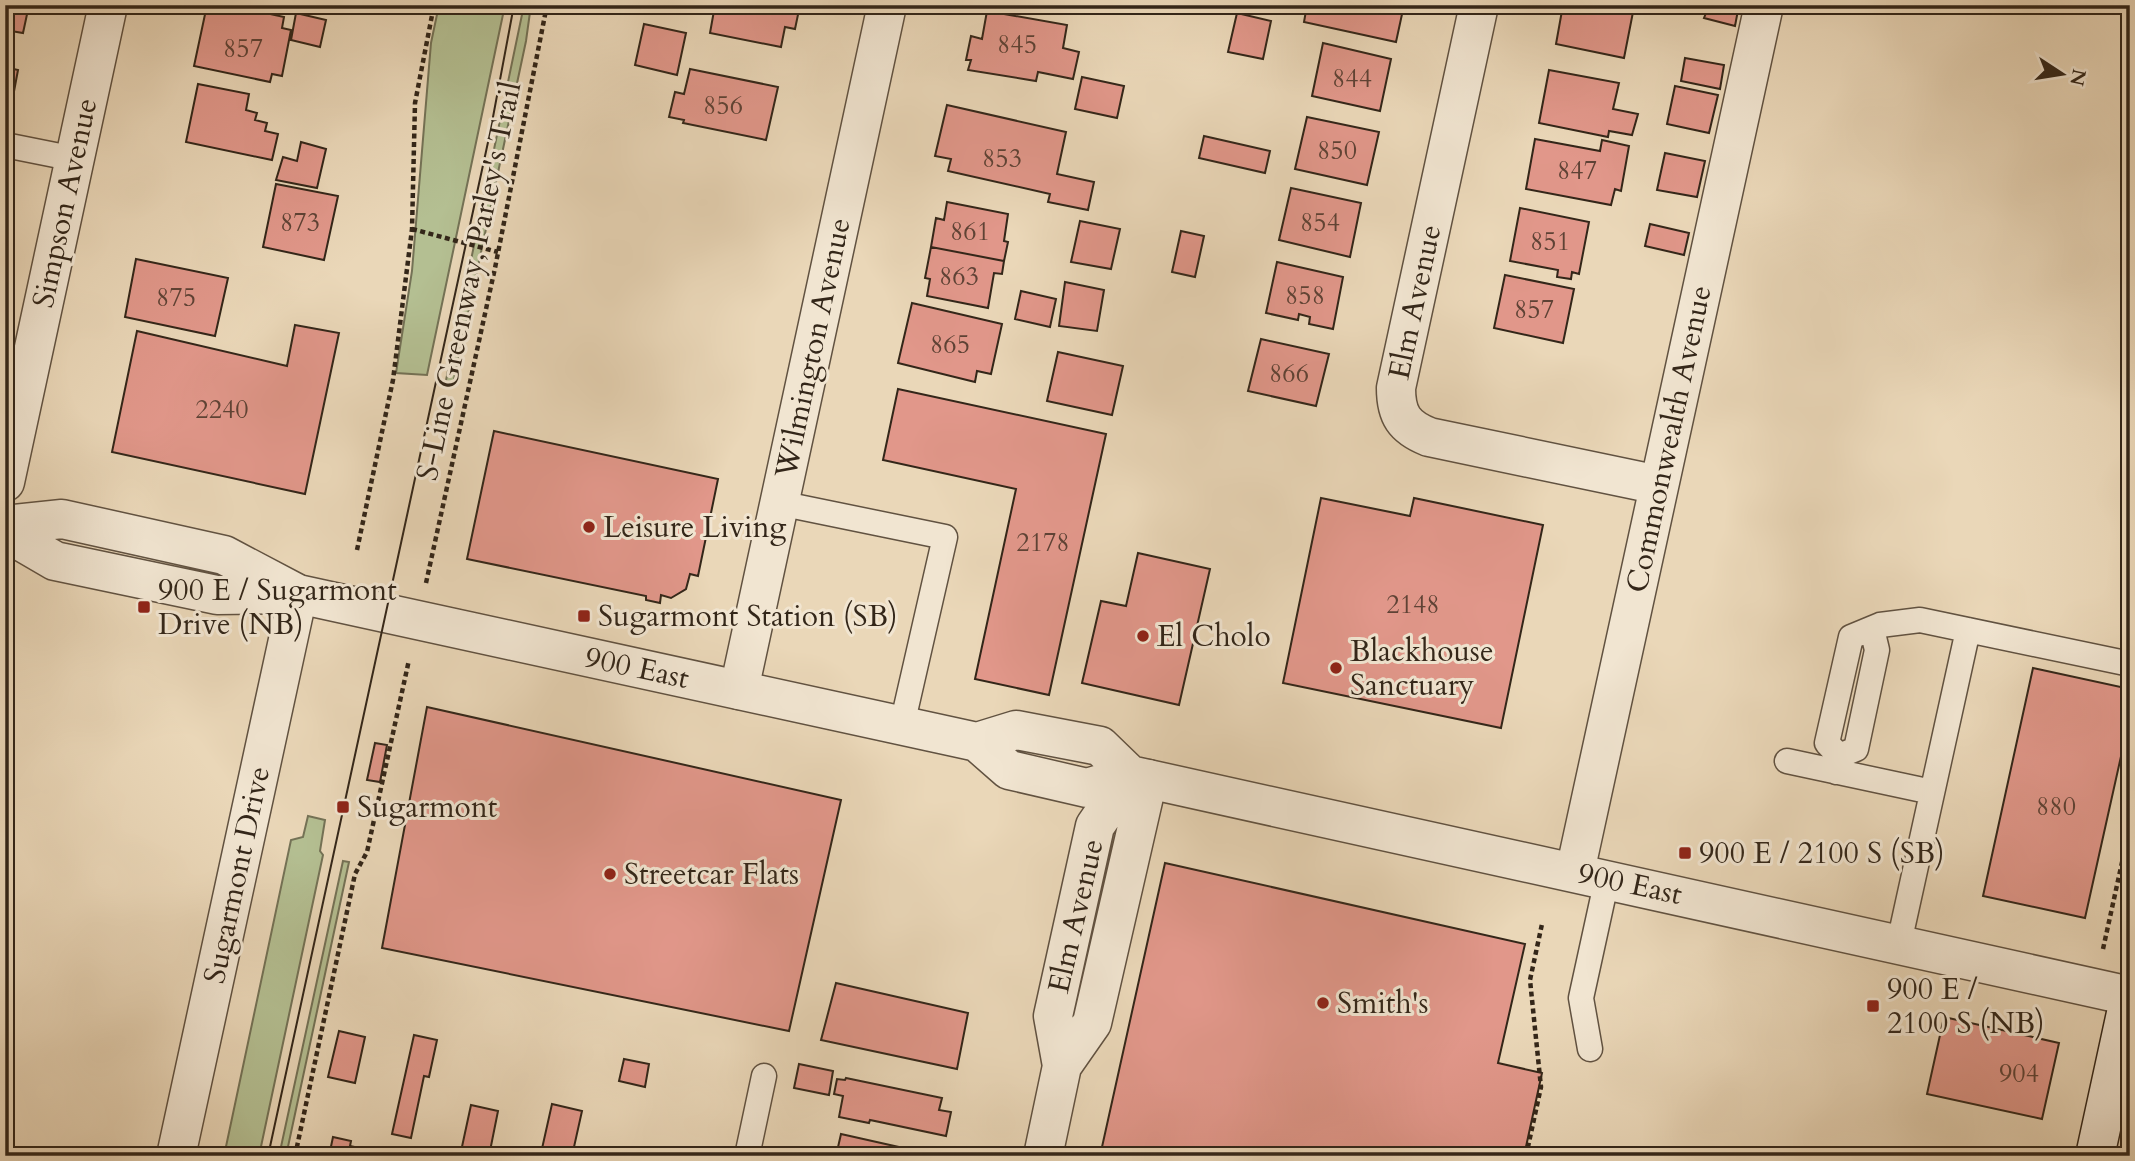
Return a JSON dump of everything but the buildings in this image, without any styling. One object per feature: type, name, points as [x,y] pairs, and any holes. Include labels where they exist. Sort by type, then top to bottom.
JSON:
[{"type":"street","name":"Simpson Avenue","points":[[5,482],[108,5]]},
{"type":"street","name":"Wilmington Avenue","points":[[740,690],[887,5]]},
{"type":"street","name":"Elm Avenue","points":[[1479,5],[1396,388],[1396,404],[1413,430],[1429,437],[1659,485]]},
{"type":"street","name":"Commonwealth Avenue","points":[[1591,875],[1659,485],[1764,5]]},
{"type":"street","name":"900 East","points":[[5,525],[62,519],[224,555],[298,594]]},
{"type":"street","name":"900 East","points":[[5,532],[55,561],[218,595],[298,594],[977,742],[1009,770],[1087,788],[1139,777],[2130,995]]},
{"type":"street","name":"Sugarmont Drive","points":[[176,1156],[298,594]]},
{"type":"street","name":"Elm Avenue","points":[[1043,1156],[1062,1066],[1092,1023],[1139,777]]},
{"type":"street","points":[[2095,1156],[2130,995]]},
{"type":"lane","points":[[5,145],[75,159]]},
{"type":"lane","points":[[779,503],[945,537],[902,725]]},
{"type":"lane","points":[[1838,764],[1827,743],[1851,637],[1880,625],[1920,620],[2130,664]]},
{"type":"lane","points":[[1899,943],[1968,630]]},
{"type":"lane","points":[[1787,761],[1838,764],[1932,792]]},
{"type":"lane","points":[[1590,1049],[1581,998],[1591,875]]},
{"type":"lane","points":[[747,1156],[764,1076]]},
{"type":"path","points":[[357,550],[393,380],[412,229],[415,103],[434,5]]},
{"type":"path","name":"S-Line Greenway, Parley's Trail","points":[[430,566],[498,252],[547,5]]},
{"type":"path","points":[[412,229],[498,252]]},
{"type":"path","points":[[295,1156],[355,874],[367,852],[407,672]]},
{"type":"path","points":[[2106,939],[2130,826]]},
{"type":"path","points":[[1526,1156],[1541,1087],[1530,980],[1542,925]]},
{"type":"green space","points":[[439,5],[505,5],[427,375],[396,373],[412,271],[431,43]]},
{"type":"green space","points":[[524,5],[531,5],[526,41],[453,384],[445,385]]},
{"type":"green space","points":[[308,816],[325,820],[320,851],[323,855],[259,1156],[224,1156],[291,840],[303,837]]},
{"type":"green space","points":[[343,861],[349,862],[286,1156],[279,1156]]},
{"type":"tram line","points":[[268,1156],[490,133],[514,5]]},
{"type":"place","name":"Leisure Living","points":[[589,527]]},
{"type":"place","name":"900 E / Sugarmont Drive (NB)","points":[[144,607]]},
{"type":"place","name":"Sugarmont Station (SB)","points":[[584,616]]},
{"type":"place","name":"El Cholo","points":[[1143,636]]},
{"type":"place","name":"Blackhouse Sanctuary","points":[[1336,668]]},
{"type":"place","name":"Sugarmont","points":[[343,807]]},
{"type":"place","name":"900 E / 2100 S (SB)","points":[[1685,853]]},
{"type":"place","name":"Streetcar Flats","points":[[610,874]]},
{"type":"place","name":"Smith's","points":[[1323,1003]]},
{"type":"place","name":"900 E / 2100 S (NB)","points":[[1873,1006]]}]
